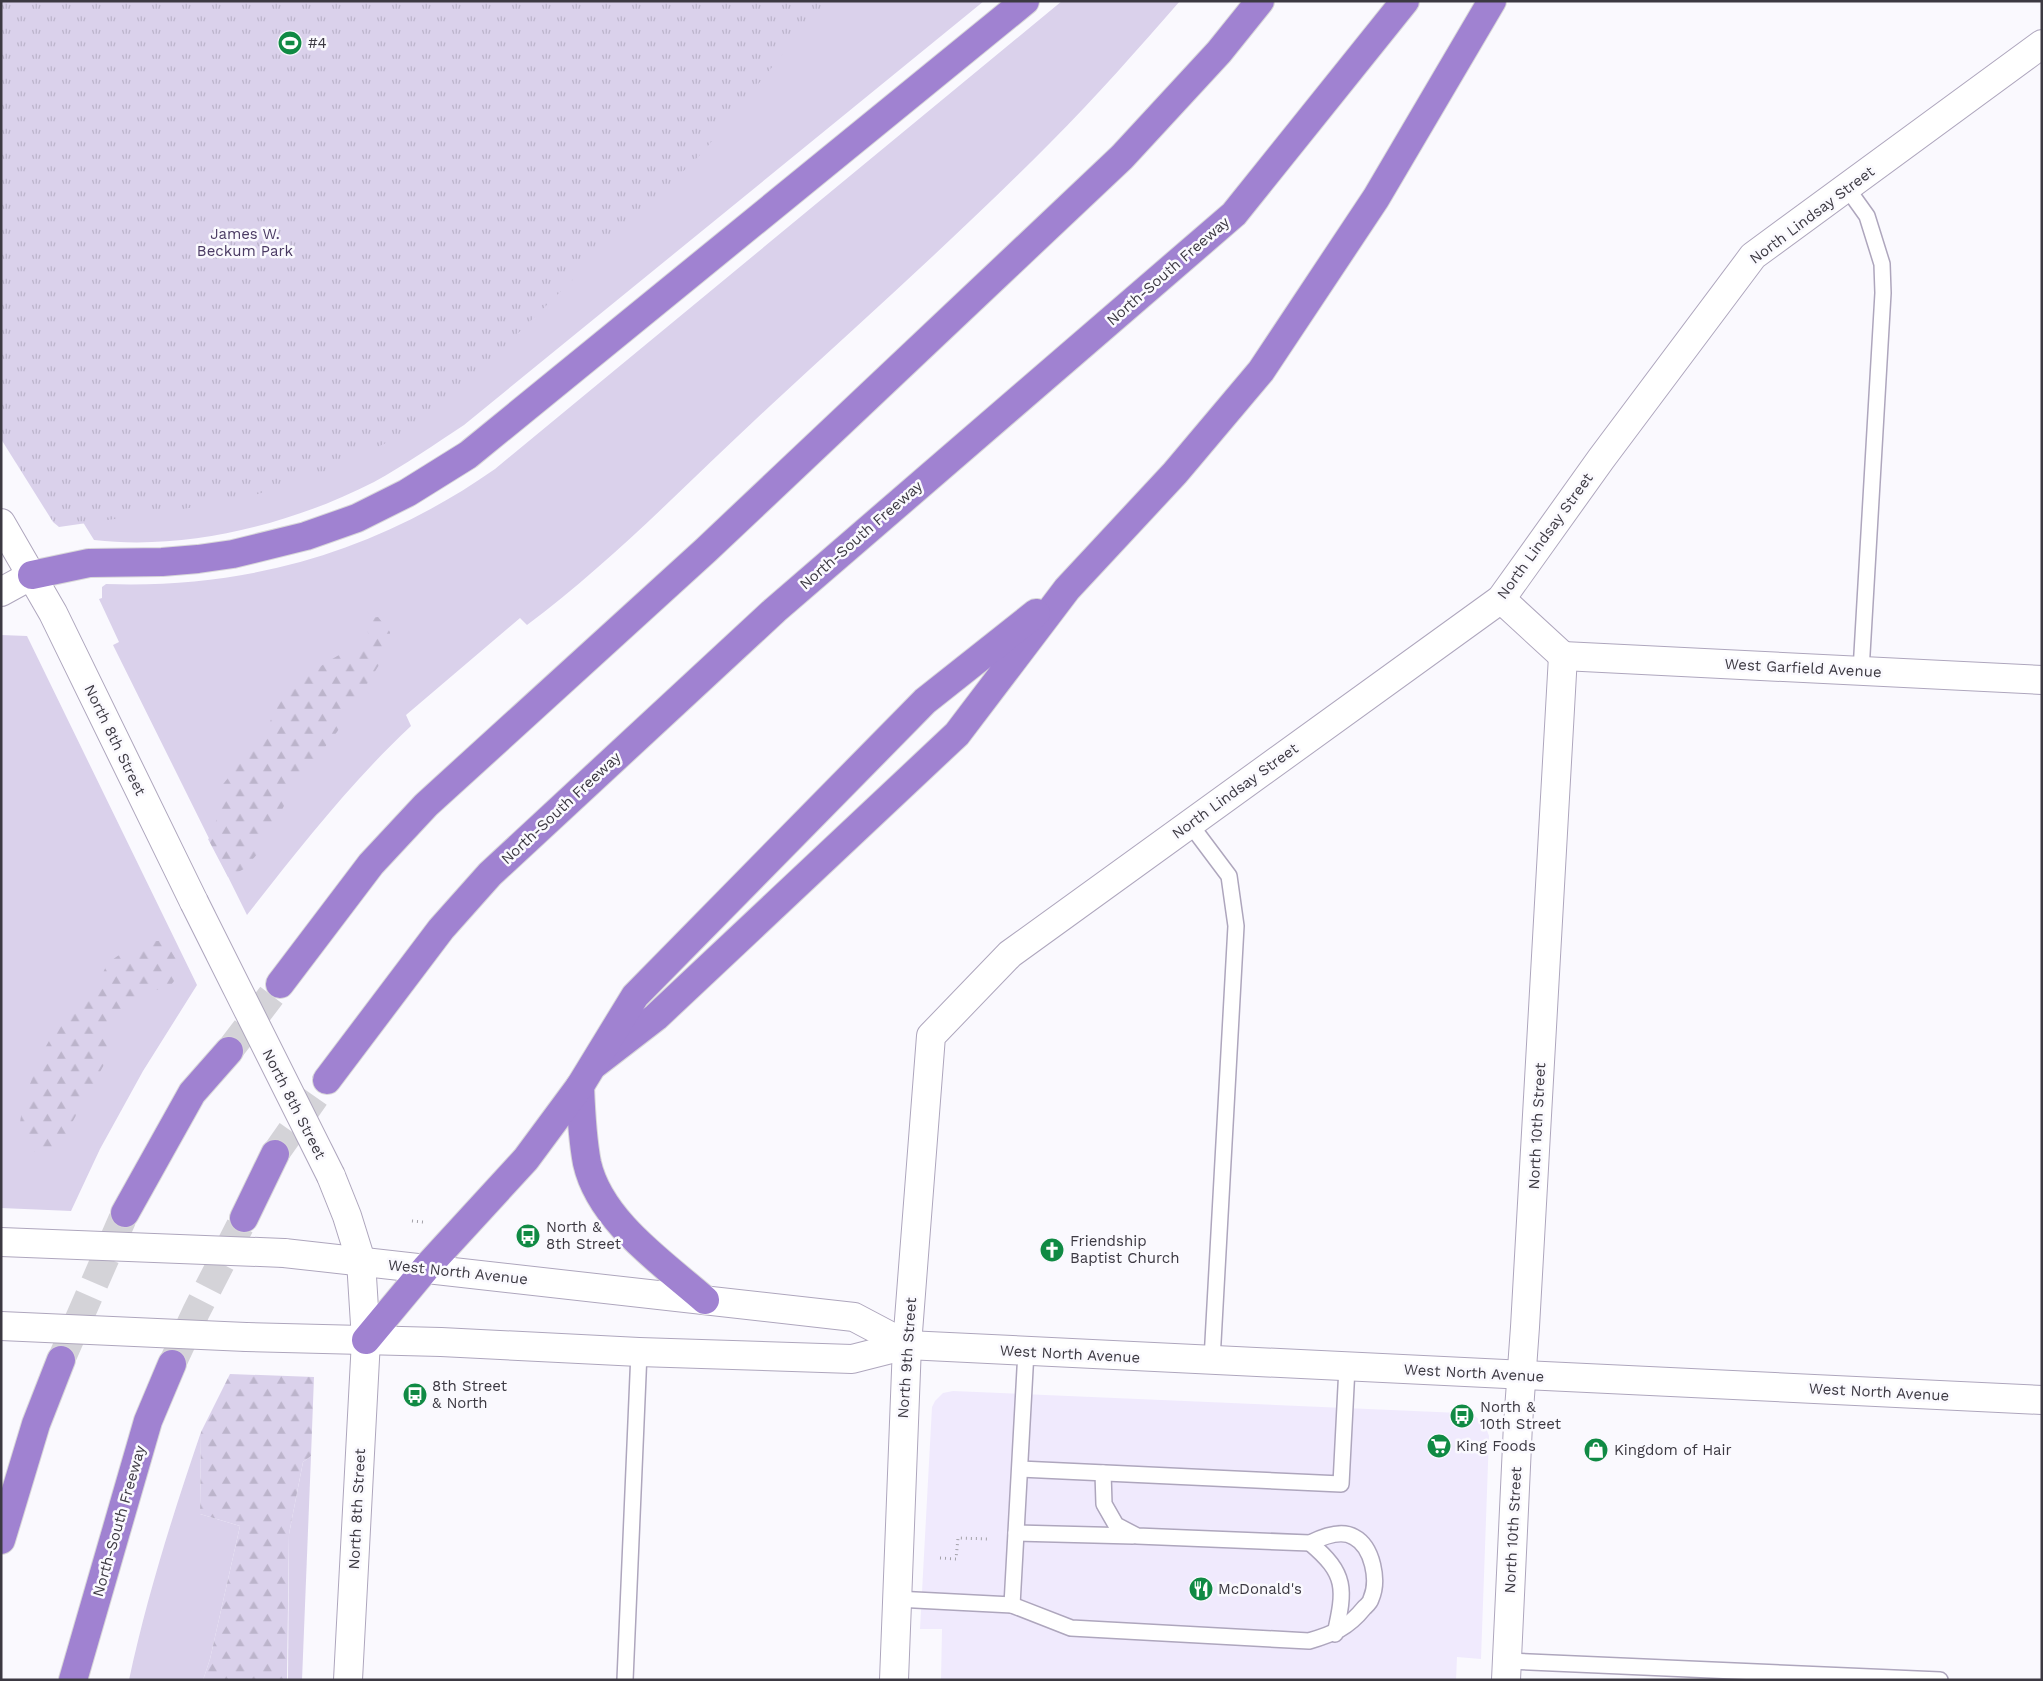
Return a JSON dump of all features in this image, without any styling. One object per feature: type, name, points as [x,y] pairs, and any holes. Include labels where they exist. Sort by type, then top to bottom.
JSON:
[{"type":"highway","points":[[32,574],[89,563],[162,562],[233,554],[306,536],[357,518],[407,493],[468,455],[1025,1]]},
{"type":"highway","points":[[280,984],[371,864],[426,805],[706,550],[1122,157],[1219,52],[1260,1]]},
{"type":"highway","name":"North-South Freeway","points":[[327,1080],[442,929],[490,874],[775,610],[1234,214],[1405,1]]},
{"type":"highway","points":[[595,1064],[656,1017],[957,734],[1067,589],[1175,473],[1261,371],[1376,198],[1492,1]]},
{"type":"highway","points":[[366,1340],[426,1268],[526,1159],[595,1064],[636,996],[925,701],[1067,589]]},
{"type":"highway","points":[[125,1213],[192,1093],[230,1050]]},
{"type":"highway","points":[[580,1086],[582,1133],[588,1164],[596,1189],[616,1218],[635,1239],[705,1300]]},
{"type":"highway","points":[[244,1218],[275,1154]]},
{"type":"highway","points":[[1,1540],[36,1424],[61,1360]]},
{"type":"highway","name":"North-South Freeway","points":[[73,1680],[148,1421],[172,1364]]},
{"type":"main road","name":"North Lindsay Street","points":[[931,1036],[1010,954],[1501,599],[1601,459],[1753,256],[2042,44]]},
{"type":"main road","name":"North 8th Street","points":[[1,523],[32,574],[331,1176],[348,1216],[361,1261],[366,1340],[348,1680]]},
{"type":"main road","points":[[1,567],[32,574]]},
{"type":"main road","points":[[1,592],[32,574]]},
{"type":"main road","points":[[1501,599],[1563,656]]},
{"type":"main road","name":"West Garfield Avenue","points":[[1563,656],[2042,680]]},
{"type":"main road","name":"North 10th Street","points":[[1507,1670],[1521,1375],[1526,1317],[1563,656]]},
{"type":"main road","name":"North 9th Street","points":[[894,1680],[907,1346],[931,1036]]},
{"type":"main road","name":"West North Avenue","points":[[1,1242],[284,1253],[854,1316],[907,1346]]},
{"type":"main road","name":"West North Avenue","points":[[1,1326],[246,1338],[366,1340],[852,1359],[907,1346],[2042,1400]]},
{"type":"lane","points":[[1847,188],[1867,216],[1882,264],[1883,293],[1861,671]]},
{"type":"lane","points":[[1190,824],[1229,876],[1236,926],[1212,1360]]},
{"type":"lane","points":[[626,1680],[639,1352]]},
{"type":"lane","points":[[1012,1605],[1026,1352]]},
{"type":"lane","points":[[1020,1469],[1341,1484],[1347,1367]]},
{"type":"lane","points":[[1103,1473],[1104,1504],[1116,1525],[1137,1536]]},
{"type":"lane","points":[[896,1599],[1012,1605],[1071,1628],[1309,1641],[1335,1634],[1355,1620],[1371,1600],[1374,1579],[1372,1564],[1366,1548],[1354,1537],[1340,1534],[1323,1537],[1310,1543],[1016,1533]]},
{"type":"lane","points":[[1310,1543],[1326,1556],[1338,1573],[1342,1589],[1335,1634]]},
{"type":"lane","points":[[1507,1670],[1940,1680]]},
{"type":"shaded area","points":[[953,1391],[1460,1413],[1475,1416],[1485,1425],[1489,1436],[1481,1659],[1457,1657],[1456,1680],[941,1680],[942,1629],[920,1629],[932,1407],[943,1393]]},
{"type":"green space","name":"James W. Beckum Park","points":[[1,1],[984,1],[464,425],[408,462],[374,482],[342,497],[274,522],[202,538],[129,542],[94,540],[1,390]]},
{"type":"green space","name":"James W. Beckum Park","points":[[1,1],[826,1],[703,152],[452,398],[416,429],[326,471],[255,495],[184,509],[59,527],[53,522],[1,439]]},
{"type":"green space","points":[[1062,1],[1180,1],[1084,108],[1017,176],[621,547],[527,625],[520,618],[406,715],[411,726],[346,794],[247,915],[113,645],[119,642],[99,599],[102,598],[102,587],[106,584],[159,584],[211,580],[261,571],[310,559],[358,543],[405,522],[451,498],[495,469]]},
{"type":"green space","points":[[378,617],[390,632],[389,649],[337,732],[297,782],[259,852],[244,869],[228,877],[208,839],[212,836],[217,817],[220,788],[265,732],[282,697],[303,678],[327,662],[351,648],[370,644],[367,628],[370,618]]},
{"type":"green space","points":[[1,635],[27,636],[197,985],[143,1071],[100,1149],[71,1211],[1,1208]]},
{"type":"green space","points":[[151,941],[165,941],[179,964],[178,976],[171,985],[130,999],[118,1012],[109,1027],[110,1042],[106,1061],[63,1139],[49,1151],[35,1152],[22,1137],[20,1122],[30,1085],[49,1041],[98,983],[111,961],[127,950]]},
{"type":"green space","points":[[230,1374],[314,1377],[311,1456],[303,1462],[289,1534],[287,1680],[203,1680],[210,1659],[240,1526],[200,1514],[201,1432]]},
{"type":"green space","points":[[201,1432],[200,1514],[240,1526],[210,1659],[203,1680],[129,1680],[161,1555]]},
{"type":"green space","points":[[311,1456],[302,1680],[288,1680],[289,1534],[303,1462]]},
{"type":"tunnel","points":[[229,1051],[280,984]]},
{"type":"tunnel","points":[[275,1154],[327,1080]]},
{"type":"tunnel","points":[[61,1360],[125,1213]]},
{"type":"tunnel","points":[[172,1364],[244,1218]]},
{"type":"place","name":"#4","points":[[290,43]]},
{"type":"place","name":"North & 8th Street","points":[[528,1236]]},
{"type":"place","name":"Friendship Baptist Church","points":[[1052,1250]]},
{"type":"place","name":"8th Street & North","points":[[415,1395]]},
{"type":"place","name":"North & 10th Street","points":[[1462,1416]]},
{"type":"place","name":"King Foods","points":[[1439,1446]]},
{"type":"place","name":"Kingdom of Hair","points":[[1596,1450]]},
{"type":"place","name":"McDonald's","points":[[1201,1589]]}]
